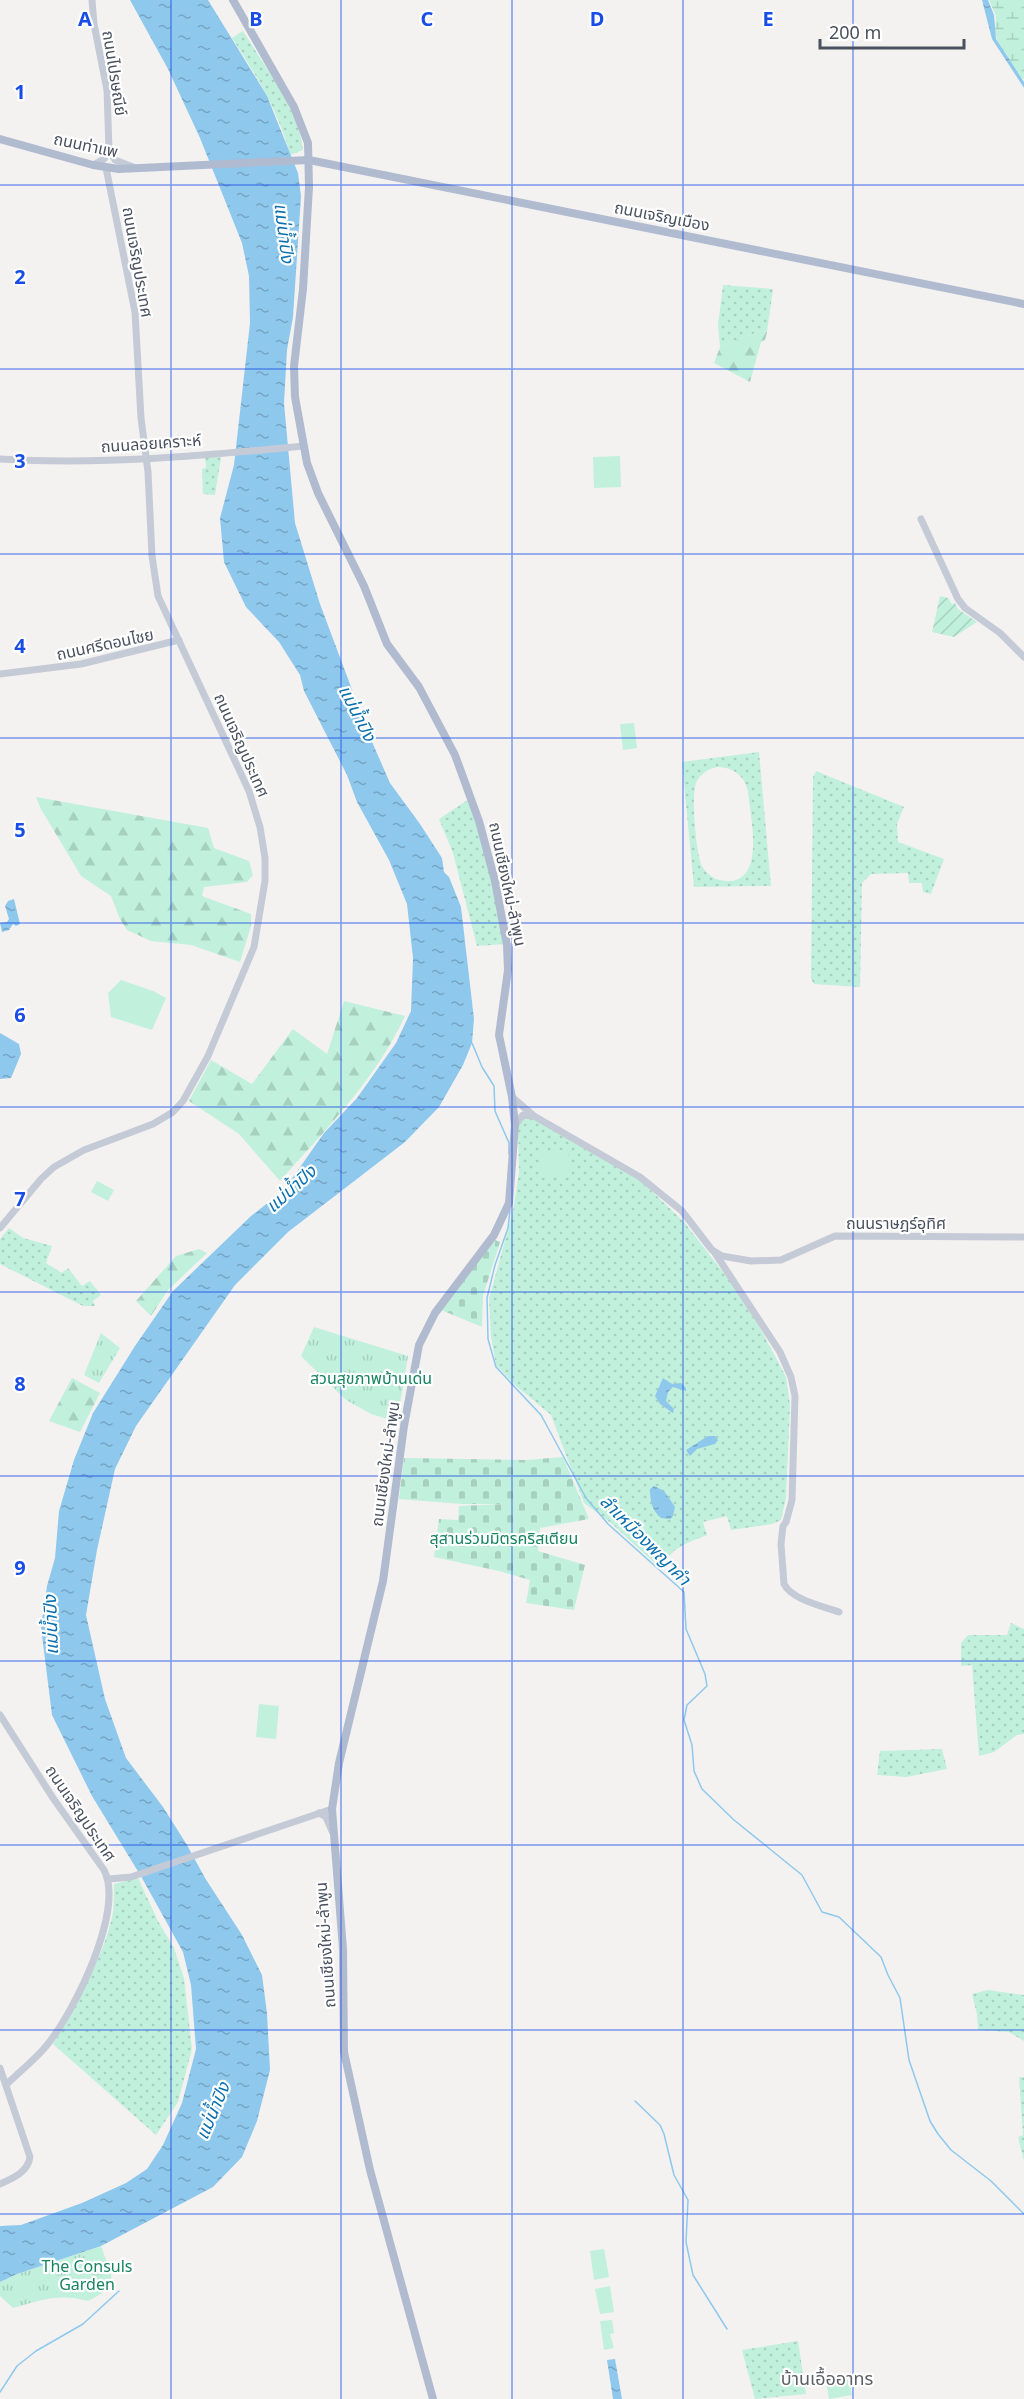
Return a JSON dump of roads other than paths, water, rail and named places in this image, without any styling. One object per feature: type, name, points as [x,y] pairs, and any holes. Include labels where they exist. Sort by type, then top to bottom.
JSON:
[{"type":"main road","name":"ถนนเชียงใหม่-ลำพูน","points":[[233,0],[294,107],[306,136],[309,187],[303,289],[294,366],[301,447],[315,487],[364,586],[381,633],[420,687],[455,755],[479,821],[497,892],[507,945],[508,970],[499,1035],[512,1097],[515,1125],[509,1203],[494,1235],[435,1312],[419,1345],[406,1415],[383,1581],[339,1763],[332,1809],[343,1949],[344,2052],[370,2170],[433,2399]]},
{"type":"main road","points":[[294,160],[305,147],[306,136]]},
{"type":"main road","name":"ถนนท่าแพ","points":[[0,139],[106,168],[202,166],[294,160]]},
{"type":"main road","name":"ถนนเจริญเมือง","points":[[294,160],[309,160],[1024,304]]},
{"type":"street","name":"ถนนไปรษณีย์","points":[[92,0],[94,24],[107,90],[109,150]]},
{"type":"street","points":[[93,165],[104,159],[109,150],[118,162],[135,168]]},
{"type":"street","name":"ถนนเจริญประเทศ","points":[[0,1228],[54,1167],[84,1150],[152,1125],[173,1112],[183,1101],[208,1056],[254,947],[265,881],[266,858],[260,827],[247,785],[160,604],[153,569],[135,312],[106,168]]},
{"type":"street","name":"ถนนลอยเคราะห์","points":[[0,459],[52,462],[147,459],[301,447]]},
{"type":"street","points":[[921,519],[958,598],[965,608],[1000,633],[1024,657]]},
{"type":"street","points":[[167,644],[170,635],[169,622]]},
{"type":"street","name":"ถนนศรีดอนไชย","points":[[0,674],[72,666],[179,640]]},
{"type":"street","points":[[512,1097],[534,1116],[640,1177],[682,1211],[715,1253],[780,1352],[793,1387],[796,1414],[792,1500],[783,1526],[782,1572],[786,1588],[807,1600],[839,1612]]},
{"type":"street","points":[[515,1125],[523,1115],[534,1116]]},
{"type":"street","name":"ถนนราษฎร์อุทิศ","points":[[715,1253],[751,1261],[781,1260],[836,1236],[1024,1237]]},
{"type":"street","name":"ถนนเจริญประเทศ","points":[[0,1715],[109,1880],[109,1908],[103,1933],[73,2003],[46,2046],[7,2084]]},
{"type":"street","points":[[318,1813],[330,1804],[333,1798]]},
{"type":"street","points":[[109,1880],[130,1877],[332,1809]]},
{"type":"street","points":[[318,1813],[326,1816],[333,1833]]},
{"type":"street","points":[[0,2068],[30,2157],[26,2169],[0,2184]]},
{"type":"water","name":"แม่น้ำปิง","points":[[130,0],[208,0],[267,96],[298,173],[301,196],[293,317],[287,350],[284,403],[295,523],[320,604],[369,735],[390,783],[442,858],[444,872],[449,877],[461,907],[474,1019],[472,1043],[463,1065],[439,1107],[405,1142],[288,1232],[235,1285],[136,1426],[115,1469],[97,1550],[86,1615],[105,1699],[126,1758],[163,1807],[187,1845],[205,1878],[242,1935],[262,1975],[270,2070],[257,2121],[242,2157],[213,2187],[101,2246],[17,2274],[0,2282],[0,2226],[21,2225],[82,2203],[126,2183],[147,2169],[163,2145],[182,2103],[196,2049],[191,1985],[183,1952],[142,1878],[92,1796],[52,1715],[41,1627],[47,1586],[55,1558],[59,1511],[74,1460],[93,1413],[173,1291],[251,1216],[284,1190],[324,1133],[357,1098],[396,1043],[411,1011],[413,958],[407,904],[389,860],[357,802],[347,775],[304,691],[300,675],[279,642],[246,607],[224,562],[220,518],[234,465],[250,323],[249,276],[242,243],[200,138],[168,69]]},
{"type":"water","points":[[982,0],[988,0],[994,15],[996,39],[1024,82],[1024,88],[992,39]]},
{"type":"water","points":[[14,899],[20,924],[16,926],[13,924],[9,930],[2,932],[0,923],[7,922],[9,919],[5,906],[8,901]]},
{"type":"water","points":[[0,1033],[19,1044],[21,1054],[11,1078],[0,1079]]},
{"type":"water","points":[[663,1378],[672,1384],[681,1383],[686,1388],[686,1391],[673,1387],[668,1392],[666,1401],[674,1409],[673,1413],[660,1404],[655,1396]]},
{"type":"water","points":[[708,1436],[715,1436],[718,1440],[715,1444],[697,1449],[690,1456],[686,1450]]},
{"type":"water","points":[[654,1486],[664,1491],[675,1507],[670,1519],[661,1518],[654,1509],[650,1489]]},
{"type":"water","points":[[615,2359],[622,2399],[613,2399],[607,2360]]},
{"type":"waterway","name":"ลำเหมืองพญาคำ","points":[[472,1043],[482,1067],[494,1086],[495,1111],[509,1143],[509,1154]]},
{"type":"waterway","name":"ลำเหมืองพญาคำ","points":[[510,1210],[508,1228],[495,1265],[487,1298],[488,1339],[496,1367],[541,1415],[586,1498],[608,1524],[684,1592],[686,1629],[705,1674],[707,1686],[687,1705],[684,1720],[692,1745],[694,1771],[702,1789],[734,1820],[802,1875],[822,1912],[839,1917],[881,1957],[900,1998],[909,2060],[930,2121],[951,2150],[991,2181],[1024,2214]]},
{"type":"waterway","points":[[635,2101],[660,2125],[664,2134],[674,2175],[688,2200],[686,2242],[693,2275],[727,2329]]},
{"type":"waterway","points":[[0,2392],[17,2366],[36,2351],[83,2324],[119,2291]]},
{"type":"district","name":"บ้านเอื้ออาทร","points":[[827,2379]]},
{"type":"park label","name":"สวนสุขภาพบ้านเด่น","points":[[371,1378]]},
{"type":"park label","name":"สุสานร่วมมิตรคริสเตียน","points":[[504,1538]]},
{"type":"park label","name":"The Consuls Garden","points":[[87,2275]]}]
